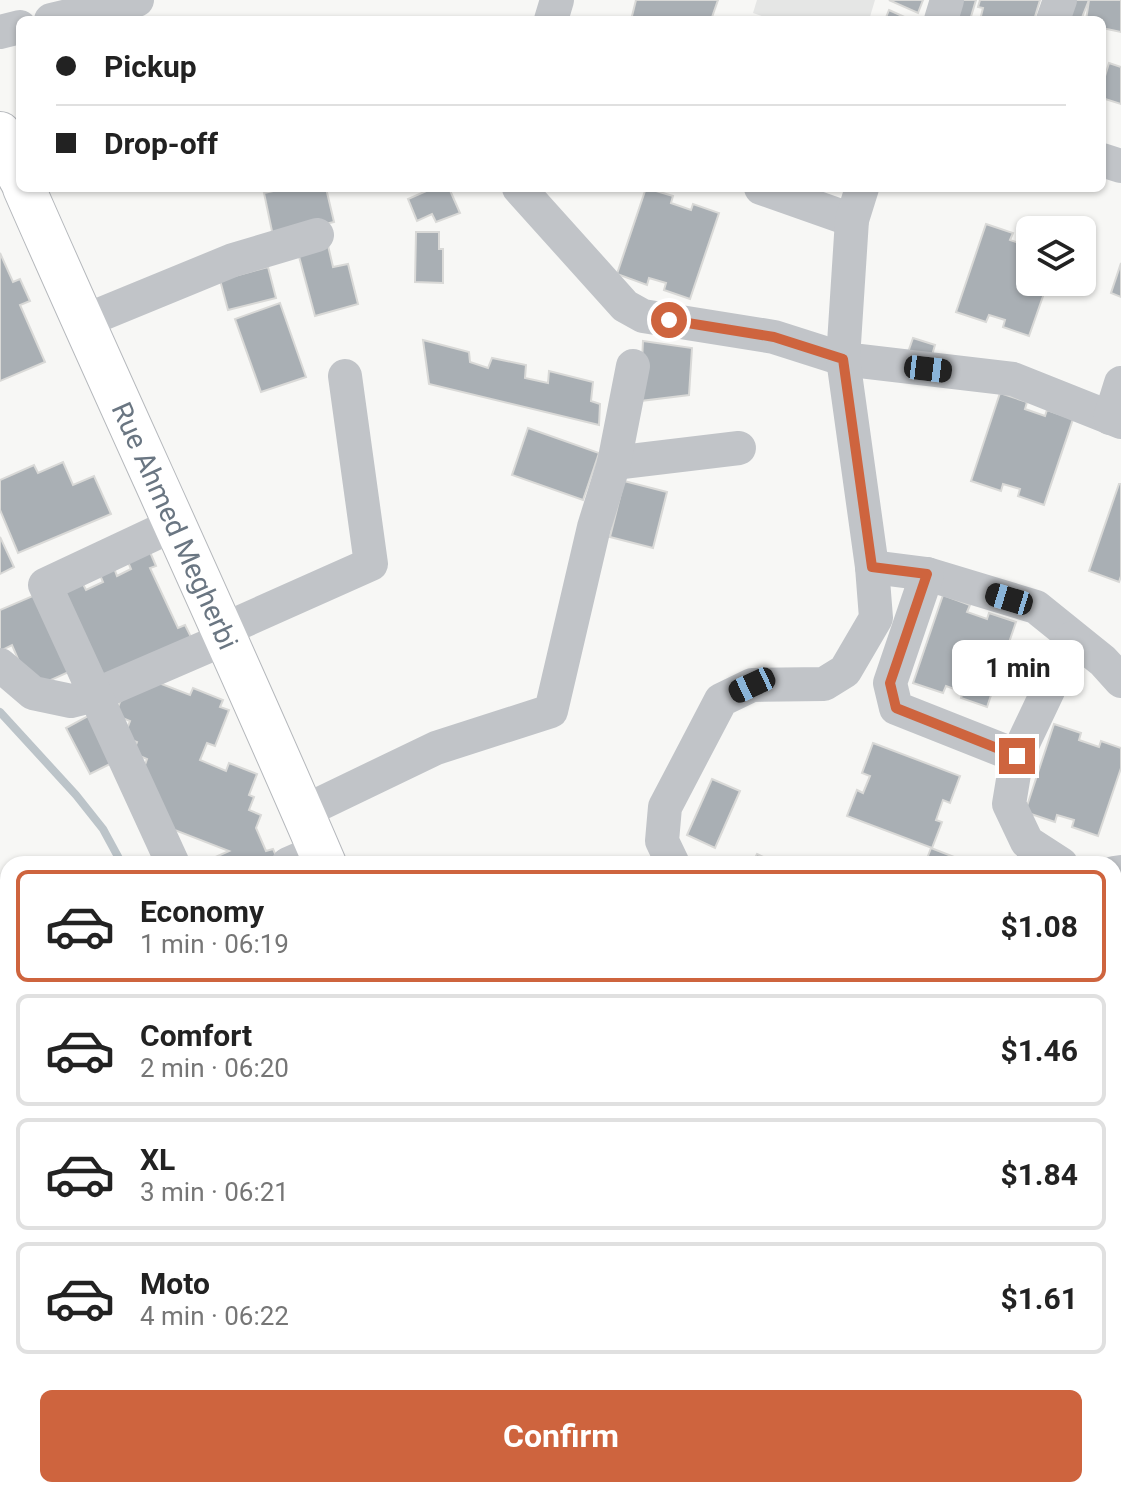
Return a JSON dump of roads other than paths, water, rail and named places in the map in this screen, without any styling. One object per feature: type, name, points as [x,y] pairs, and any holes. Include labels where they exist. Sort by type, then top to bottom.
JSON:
[{"type":"main road","points":[[0,133],[16,170]]},
{"type":"main road","name":"Rue Ahmed Megherbi","points":[[26,192],[303,812],[310,856]]},
{"type":"street","points":[[68,16],[137,0]]},
{"type":"street","points":[[523,192],[625,306],[643,316],[774,337],[843,359],[1013,379],[1115,420],[1121,383]]},
{"type":"street","points":[[669,856],[662,841],[665,807],[721,700],[752,685],[824,684],[845,671],[876,618],[872,567],[843,359],[857,204],[785,192]]},
{"type":"street","points":[[82,322],[233,260],[317,235]]},
{"type":"street","points":[[303,812],[436,748],[551,711],[594,527],[614,463],[633,366]]},
{"type":"street","points":[[0,665],[33,693],[71,701],[95,695],[371,564],[345,376]]},
{"type":"street","points":[[614,463],[739,448]]},
{"type":"street","points":[[169,856],[45,585],[175,524]]},
{"type":"street","points":[[872,567],[927,574],[1036,607],[1103,661],[1121,681]]},
{"type":"street","points":[[927,574],[890,683],[896,708],[1017,756]]},
{"type":"street","points":[[1049,856],[1027,842],[1009,804],[1017,756],[1073,638]]},
{"type":"waterway","points":[[0,712],[76,795],[103,829],[118,856]]}]
